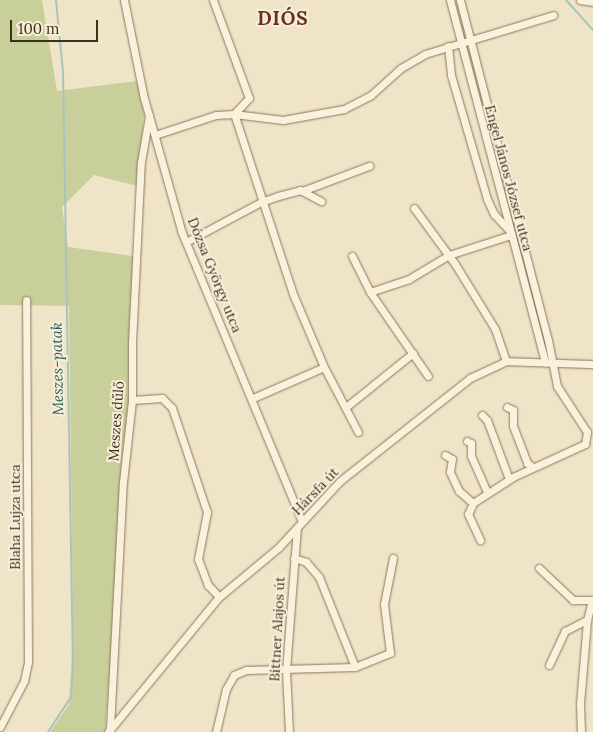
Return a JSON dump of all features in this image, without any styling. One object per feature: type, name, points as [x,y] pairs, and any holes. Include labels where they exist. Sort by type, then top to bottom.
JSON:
[{"type":"street","name":"Dózsa György utca","points":[[124,0],[148,116],[186,242],[253,398],[302,521]]},
{"type":"street","points":[[213,0],[249,98],[234,114]]},
{"type":"street","name":"Engel János József utca","points":[[450,0],[510,233],[548,363]]},
{"type":"street","name":"Engel János József utca","points":[[460,0],[548,363]]},
{"type":"street","points":[[580,1],[593,2]]},
{"type":"street","points":[[155,135],[208,117],[234,114],[283,120],[344,109],[371,95],[401,68],[448,46],[553,15]]},
{"type":"street","points":[[370,292],[409,279],[449,255],[510,233],[494,214],[487,199],[452,75],[448,46]]},
{"type":"street","points":[[234,114],[261,202],[293,294],[324,367],[358,432]]},
{"type":"street","name":"Meszes dűlő","points":[[109,730],[124,482],[132,400],[135,266],[141,162],[148,116]]},
{"type":"street","points":[[186,242],[261,202],[302,191],[369,166]]},
{"type":"street","points":[[302,191],[321,201]]},
{"type":"street","points":[[414,208],[449,255],[495,329],[506,361]]},
{"type":"street","points":[[352,256],[370,292],[428,376]]},
{"type":"street","name":"Blaha Lujza utca","points":[[0,727],[24,680],[28,662],[26,300]]},
{"type":"street","points":[[346,407],[413,353]]},
{"type":"street","name":"Hársfa út","points":[[109,730],[218,597],[278,548],[340,481],[470,378],[506,361],[593,364]]},
{"type":"street","points":[[480,540],[468,514],[473,503],[487,492],[533,467],[585,444],[587,439],[585,426],[557,386],[548,363]]},
{"type":"street","points":[[253,398],[324,367]]},
{"type":"street","points":[[132,400],[162,398],[172,408],[207,512],[199,552],[201,571],[218,597]]},
{"type":"street","points":[[507,407],[513,410],[513,426],[527,463],[533,467]]},
{"type":"street","points":[[482,416],[487,420],[509,480]]},
{"type":"street","points":[[466,441],[471,443],[472,456],[487,492]]},
{"type":"street","points":[[445,455],[452,459],[450,472],[459,491],[473,503]]},
{"type":"street","name":"Bittner Alajos út","points":[[289,732],[286,670],[297,528]]},
{"type":"street","points":[[294,558],[306,562],[319,576],[354,667]]},
{"type":"street","points":[[216,732],[226,689],[234,675],[246,670],[354,667],[390,653],[384,604],[393,558]]},
{"type":"street","points":[[539,568],[573,600],[593,600],[587,620],[581,732]]},
{"type":"street","points":[[549,665],[565,631],[587,620]]},
{"type":"green space","points":[[0,0],[42,0],[57,91],[137,81],[144,115],[137,186],[94,175],[62,207],[68,247],[133,256],[132,400],[105,732],[50,732],[69,704],[73,634],[69,306],[0,305]]},
{"type":"waterway","name":"Meszes-patak","points":[[48,732],[71,697],[73,668],[63,72],[56,0]]},
{"type":"waterway","points":[[566,0],[593,30]]},
{"type":"district","name":"DIÓS","points":[[283,19]]}]
